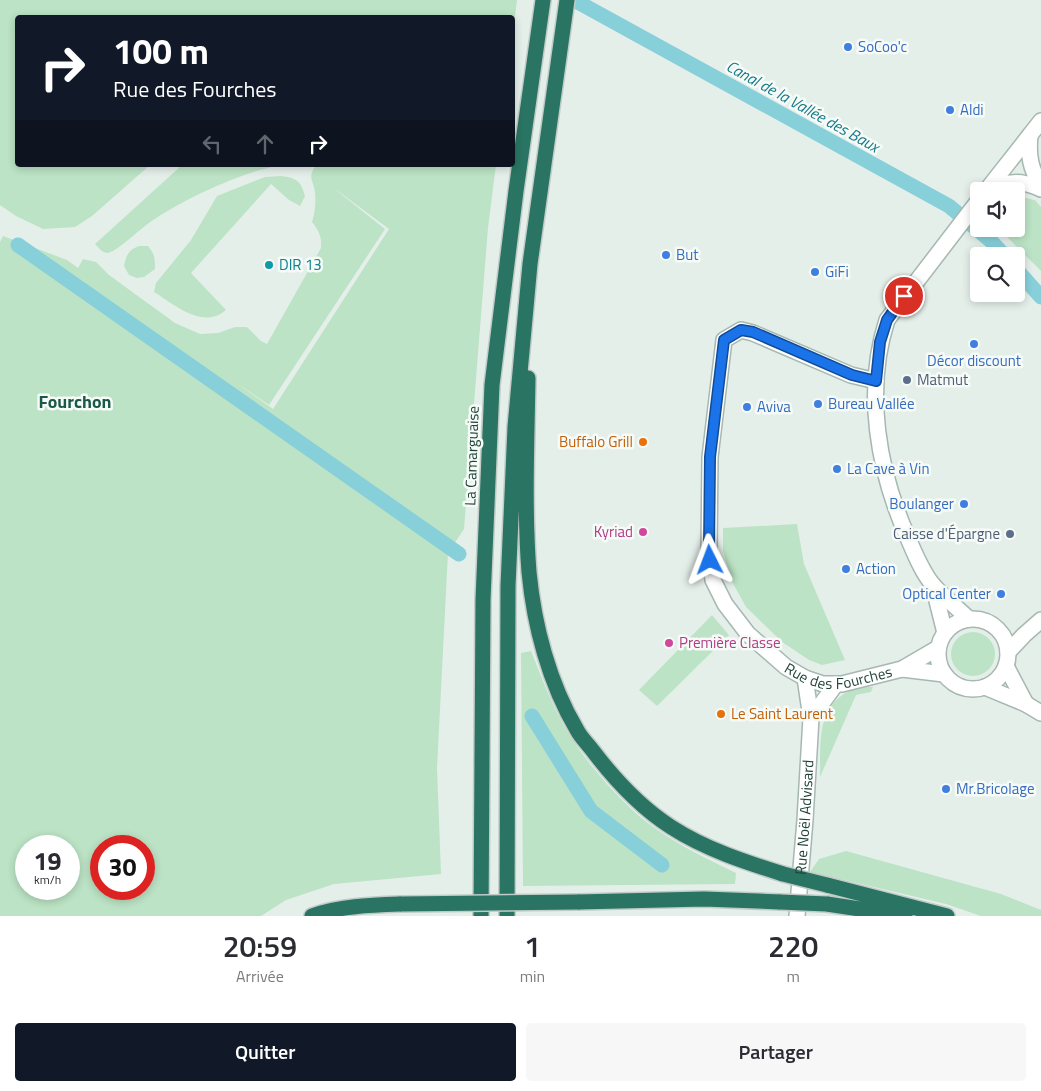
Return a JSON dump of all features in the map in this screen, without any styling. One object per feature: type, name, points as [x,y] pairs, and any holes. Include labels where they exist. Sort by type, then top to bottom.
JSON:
[{"type":"highway","name":"La Camarguaise","points":[[481,916],[483,600],[492,385],[542,0]]},
{"type":"highway","points":[[507,916],[508,586],[515,427],[530,264],[566,0]]},
{"type":"highway","points":[[530,264],[526,497],[529,572],[539,631],[557,690],[577,731],[607,770],[639,804],[672,828],[708,846],[758,866],[947,916]]},
{"type":"highway","points":[[476,916],[481,872]]},
{"type":"highway","points":[[312,916],[322,912],[377,905],[704,899],[826,904],[905,916]]},
{"type":"street","points":[[993,182],[1041,120]]},
{"type":"street","points":[[1030,135],[1029,160],[1041,185]]},
{"type":"street","points":[[1025,183],[1041,189]]},
{"type":"street","points":[[969,620],[933,584],[917,557],[896,512],[884,471],[877,430],[876,381],[880,342],[887,320],[970,212]]},
{"type":"street","name":"Rue des Fourches","points":[[876,381],[852,375],[753,332],[741,330],[724,340],[710,457],[709,550],[713,580],[725,604],[748,634],[786,667],[805,678],[823,684],[842,684],[902,669],[938,648]]},
{"type":"street","points":[[933,584],[945,633]]},
{"type":"street","points":[[1026,704],[1007,659],[1003,635],[989,623],[979,620],[960,622],[945,633],[938,648],[940,666],[952,683],[974,690],[985,688],[1001,676],[1007,659],[1038,622]]},
{"type":"street","points":[[997,629],[1017,628],[1038,622]]},
{"type":"street","name":"Rue des Fourches","points":[[902,669],[944,674]]},
{"type":"street","name":"Rue Noël Advisard","points":[[797,916],[805,820],[810,718],[805,678]]},
{"type":"street","points":[[810,718],[836,684]]},
{"type":"street","points":[[985,688],[1026,704],[1041,713]]},
{"type":"green space","points":[[0,0],[517,0],[515,16],[15,15],[15,167],[148,167],[92,216],[75,227],[43,229],[16,216],[0,205]]},
{"type":"green space","points":[[180,167],[273,167],[209,189],[180,204],[155,219],[108,253],[99,249],[95,244]]},
{"type":"green space","points":[[315,167],[496,167],[488,228],[464,529],[448,553],[437,768],[441,874],[334,884],[286,900],[261,916],[0,916],[0,242],[3,236],[67,260],[78,268],[83,259],[96,262],[109,275],[175,323],[200,334],[218,333],[235,327],[247,327],[261,341],[267,344],[321,248],[320,234],[312,222],[315,211],[315,192],[311,178]],"holes":[[[331,186],[389,229],[273,409],[235,382],[269,405],[385,229]]]},
{"type":"green space","points":[[281,176],[295,179],[302,187],[305,196],[300,206],[289,200],[271,184],[191,273],[226,310],[217,316],[199,317],[180,309],[154,292],[156,283],[191,240],[217,196],[265,177]]},
{"type":"green space","points":[[1025,198],[1035,200],[1041,207],[1041,271],[1025,255],[1025,247],[1017,247],[1007,237],[1025,237]]},
{"type":"green space","points":[[139,246],[148,246],[154,257],[155,269],[144,277],[137,278],[129,275],[124,266],[128,254],[132,249]]},
{"type":"green space","points":[[797,524],[804,564],[845,660],[822,665],[809,660],[782,642],[746,607],[730,578],[723,550],[723,528]]},
{"type":"green space","points":[[712,615],[729,635],[657,706],[639,690]]},
{"type":"green space","points":[[969,632],[977,632],[989,638],[995,654],[989,670],[977,676],[969,676],[957,670],[951,658],[951,650],[957,638]]},
{"type":"green space","points":[[531,651],[548,692],[574,743],[602,778],[623,801],[655,828],[689,849],[736,873],[735,884],[523,886],[521,653]]},
{"type":"green space","points":[[873,687],[871,692],[856,695],[820,777],[821,733],[827,712],[844,694]]},
{"type":"green space","points":[[846,851],[1001,894],[1041,910],[1041,916],[981,916],[946,904],[810,872],[819,859]]},
{"type":"waterway","name":"Canal de la Vallée des Baux","points":[[574,0],[949,206],[997,247]]},
{"type":"waterway","points":[[18,245],[459,554]]},
{"type":"waterway","name":"Canal de la Vallée des Baux","points":[[1025,279],[1041,297]]},
{"type":"waterway","points":[[532,716],[591,811],[662,865]]},
{"type":"place","name":"SoCoo'c","points":[[848,47]]},
{"type":"place","name":"Aldi","points":[[950,110]]},
{"type":"place","name":"But","points":[[666,255]]},
{"type":"place","name":"DIR 13","points":[[269,265]]},
{"type":"place","name":"GiFi","points":[[815,272]]},
{"type":"place","name":"Décor discount","points":[[974,344]]},
{"type":"place","name":"Matmut","points":[[907,380]]},
{"type":"place","name":"Bureau Vallée","points":[[818,404]]},
{"type":"place","name":"Aviva","points":[[747,407]]},
{"type":"place","name":"Buffalo Grill","points":[[643,442]]},
{"type":"place","name":"La Cave à Vin","points":[[837,469]]},
{"type":"place","name":"Boulanger","points":[[964,504]]},
{"type":"place","name":"Kyriad","points":[[643,532]]},
{"type":"place","name":"Caisse d'Épargne","points":[[1010,534]]},
{"type":"place","name":"Action","points":[[846,569]]},
{"type":"place","name":"Optical Center","points":[[1001,594]]},
{"type":"place","name":"Première Classe","points":[[669,643]]},
{"type":"place","name":"Le Saint Laurent","points":[[721,714]]},
{"type":"place","name":"Mr.Bricolage","points":[[946,789]]},
{"type":"district","name":"Fourchon","points":[[75,402]]},
{"type":"route","points":[[710,560],[710,457],[724,340],[741,330],[753,332],[852,375],[876,381],[880,342],[887,320],[904,296]]}]
